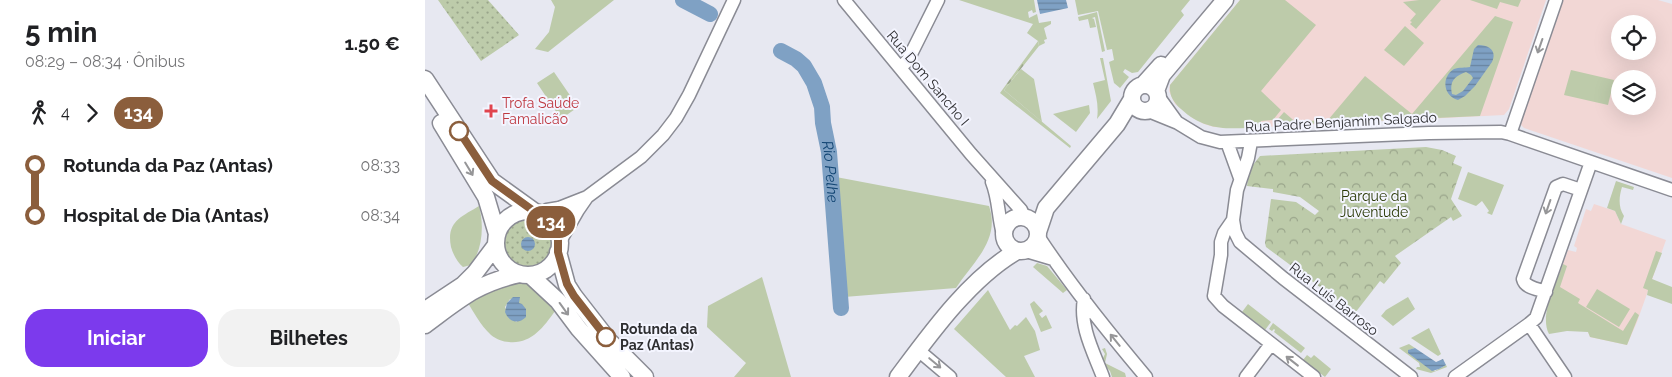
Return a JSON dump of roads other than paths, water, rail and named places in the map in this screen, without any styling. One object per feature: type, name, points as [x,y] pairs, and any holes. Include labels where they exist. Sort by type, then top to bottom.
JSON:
[{"type":"main road","points":[[1152,90],[1216,0]]},
{"type":"main road","points":[[1152,90],[1162,75],[1225,0]]},
{"type":"main road","points":[[425,80],[492,181],[547,219],[554,226],[558,234],[567,284],[574,296],[609,341],[645,377]]},
{"type":"main road","points":[[898,377],[918,350],[983,276],[1021,251],[1034,245],[1046,208],[1117,124],[1140,107],[1154,107],[1158,100],[1152,90]]},
{"type":"main road","points":[[1140,107],[1133,91],[1152,90]]},
{"type":"main road","points":[[425,99],[484,194],[490,208],[497,239],[498,255],[503,264],[511,270],[525,275],[558,301],[579,329],[622,377]]},
{"type":"main road","points":[[481,264],[485,251],[490,208]]},
{"type":"main road","points":[[983,276],[1005,227],[1010,221],[1046,208]]},
{"type":"main road","points":[[425,310],[463,285],[475,273],[497,239],[502,225],[508,218],[525,212],[537,213]]},
{"type":"main road","points":[[1024,217],[1032,221],[1038,234]]},
{"type":"main road","points":[[1003,234],[1009,247],[1021,251]]},
{"type":"main road","points":[[425,325],[472,290],[496,280],[545,270],[555,259],[559,247]]},
{"type":"street","points":[[537,213],[559,208],[587,197],[641,157],[669,127],[689,95],[734,0]]},
{"type":"street","name":"Rua Dom Sancho I","points":[[844,0],[989,175],[1018,206],[1024,217]]},
{"type":"street","points":[[900,68],[908,60],[939,0]]},
{"type":"street","points":[[1510,134],[1556,0]]},
{"type":"street","name":"Rua Padre Benjamim Salgado","points":[[1152,90],[1178,123]]},
{"type":"street","name":"Rua Padre Benjamim Salgado","points":[[1140,107],[1178,123],[1201,137],[1227,142],[1429,133],[1484,132],[1510,134],[1672,190]]},
{"type":"street","points":[[1227,142],[1240,178]]},
{"type":"street","points":[[1221,255],[1240,242],[1235,232],[1233,220],[1237,190],[1248,158],[1251,142]]},
{"type":"street","points":[[1455,377],[1536,318],[1591,162]]},
{"type":"street","name":"Rua Dom Sancho I","points":[[989,175],[997,193],[1003,234]]},
{"type":"street","points":[[1546,292],[1527,286],[1523,279],[1556,187],[1563,184],[1581,190]]},
{"type":"street","points":[[559,247],[578,210],[587,197]]},
{"type":"street","points":[[1233,220],[1224,233],[1221,242],[1221,255],[1214,296],[1313,377]]},
{"type":"street","points":[[1038,234],[1053,259],[1146,377]]},
{"type":"street","name":"Rua Luís Barroso","points":[[1240,242],[1283,278],[1411,377]]},
{"type":"street","points":[[1021,251],[1053,259]]},
{"type":"street","points":[[1084,299],[1083,319],[1103,377]]},
{"type":"street","points":[[1529,324],[1565,377]]},
{"type":"street","points":[[1246,377],[1271,344]]},
{"type":"street","points":[[918,350],[951,377]]},
{"type":"water","points":[[1037,0],[1066,0],[1068,8],[1040,14]]},
{"type":"water","points":[[1478,45],[1489,47],[1494,55],[1492,62],[1475,86],[1458,100],[1449,95],[1447,91],[1445,86],[1447,77],[1454,69],[1470,67],[1474,49]],"holes":[[[1466,72],[1473,78],[1463,91],[1456,95],[1452,94],[1451,86],[1456,77]]]},
{"type":"water","points":[[525,237],[531,237],[535,244],[531,251],[525,251],[521,247],[521,241]]},
{"type":"water","points":[[513,297],[520,297],[519,303],[526,309],[526,317],[517,322],[511,320],[505,312],[507,303]]},
{"type":"water","points":[[1415,348],[1436,362],[1443,359],[1446,365],[1432,371],[1408,353],[1408,350]]},
{"type":"waterway","name":"Rio Pelhe","points":[[683,0],[710,14]]},
{"type":"waterway","name":"Rio Pelhe","points":[[781,51],[804,66],[814,83],[822,107],[829,152],[841,308]]},
{"type":"place","name":"Trofa Saúde Famalicão","points":[[491,111]]},
{"type":"place","name":"Rotunda da Paz (Antas)","points":[[606,337]]},
{"type":"park label","name":"Parque da Juventude","points":[[1374,204]]}]
